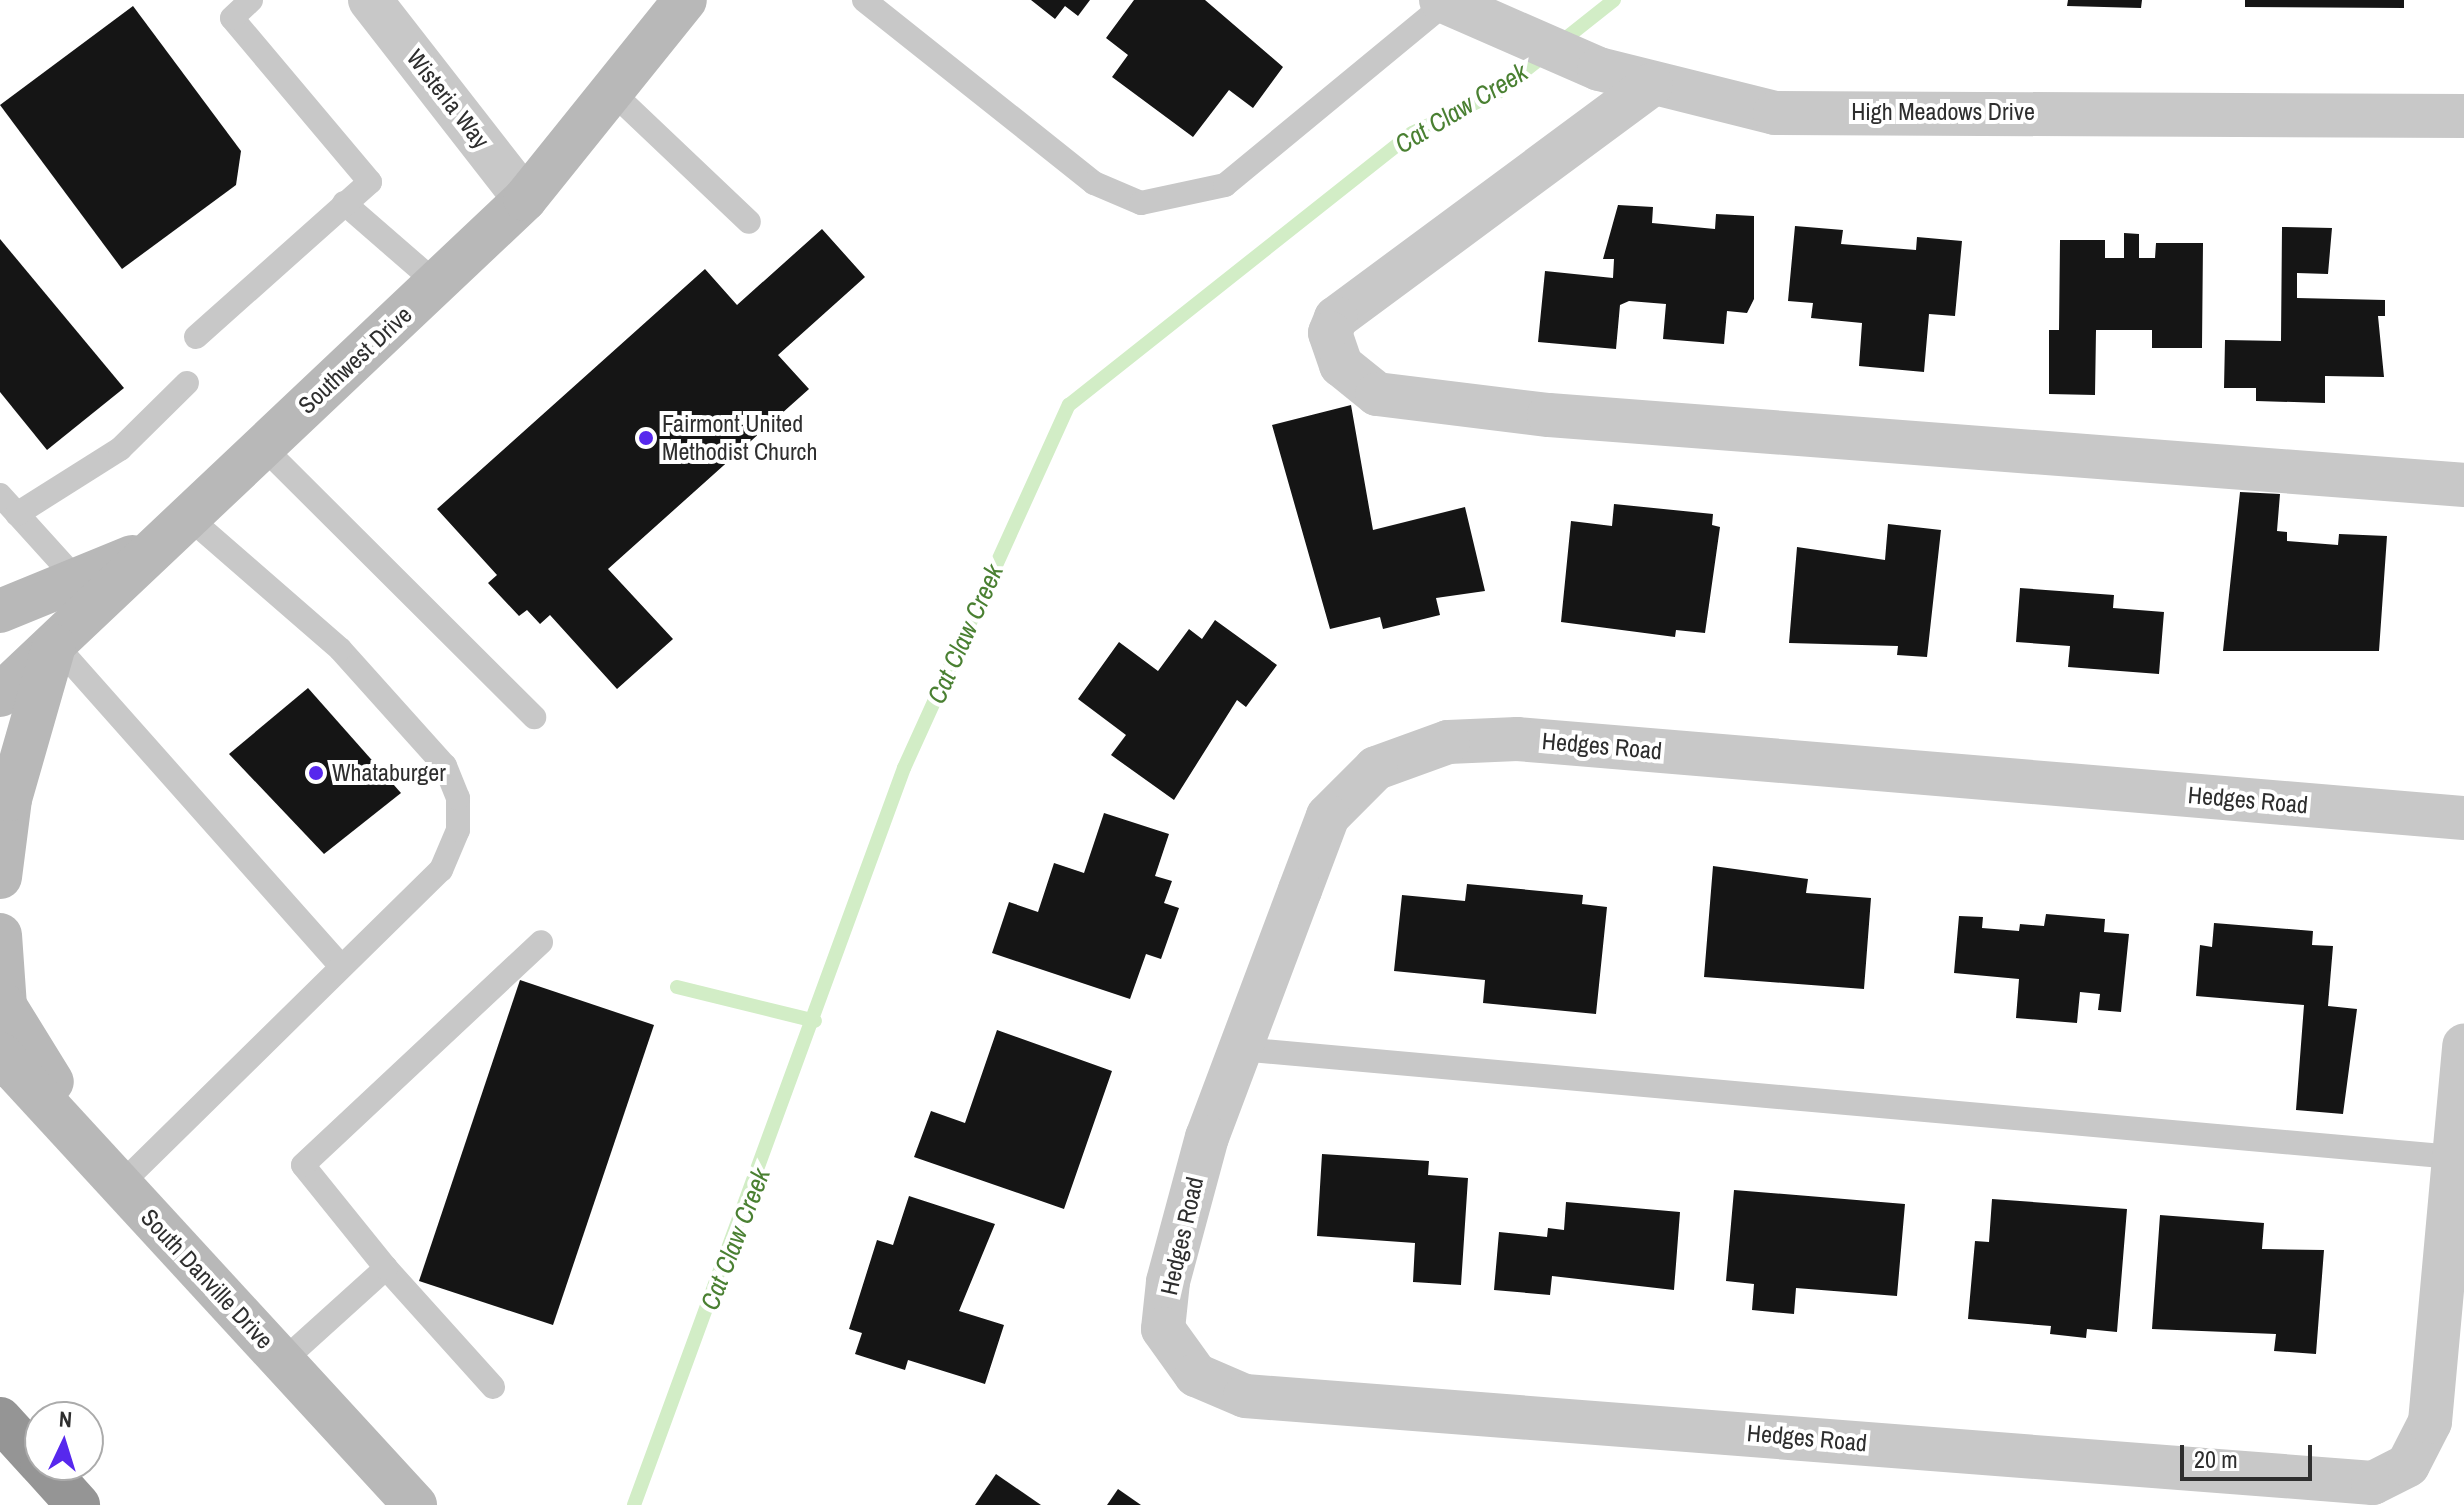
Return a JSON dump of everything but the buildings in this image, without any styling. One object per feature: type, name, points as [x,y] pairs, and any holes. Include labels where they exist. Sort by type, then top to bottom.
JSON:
[{"type":"highway","points":[[0,1419],[24,1445]]},
{"type":"highway","points":[[56,1481],[78,1505]]},
{"type":"main road","name":"Southwest Drive","points":[[0,695],[525,199],[685,0]]},
{"type":"main road","points":[[0,611],[157,547]]},
{"type":"main road","points":[[0,877],[10,799],[54,643]]},
{"type":"main road","points":[[0,935],[5,1006],[114,1179]]},
{"type":"main road","name":"South Danville Drive","points":[[0,1054],[415,1505]]},
{"type":"main road","points":[[0,1076],[43,1103]]},
{"type":"street","name":"Wisteria Way","points":[[370,0],[525,199]]},
{"type":"street","name":"High Meadows Drive","points":[[1444,1],[1599,69],[1651,85],[1775,113],[2464,116]]},
{"type":"street","points":[[1651,85],[1336,318],[1330,333],[1341,365],[1377,394],[1549,415],[2464,485]]},
{"type":"street","name":"Hedges Road","points":[[2464,818],[1517,739],[1448,742],[1376,768],[1328,816],[1207,1137],[1168,1282],[1163,1329],[1196,1375],[1245,1396],[2373,1483],[2408,1465],[2430,1422],[2464,1046]]},
{"type":"lane","points":[[196,337],[370,182],[232,18],[251,0]]},
{"type":"lane","points":[[864,0],[1094,183],[1141,203],[1180,200],[1236,178],[1444,1]]},
{"type":"lane","points":[[611,91],[749,222]]},
{"type":"lane","points":[[344,203],[436,283]]},
{"type":"lane","points":[[17,514],[120,449],[187,383]]},
{"type":"lane","points":[[263,447],[534,717]]},
{"type":"lane","points":[[0,495],[77,580]]},
{"type":"lane","points":[[114,1179],[342,967],[450,860],[460,814],[455,783],[340,649],[188,517]]},
{"type":"lane","points":[[54,643],[342,967]]},
{"type":"lane","points":[[493,1387],[386,1268],[303,1165],[541,942]]},
{"type":"lane","points":[[1240,1049],[2453,1157]]},
{"type":"lane","points":[[283,1361],[386,1268]]},
{"type":"waterway","name":"Cat Claw Creek","points":[[634,1505],[904,768],[1069,405],[1412,133],[1498,92],[1614,0]]},
{"type":"waterway","points":[[677,987],[815,1021]]},
{"type":"place","name":"Fairmont United Methodist Church","points":[[646,438]]},
{"type":"place","name":"Whataburger","points":[[316,773]]}]
